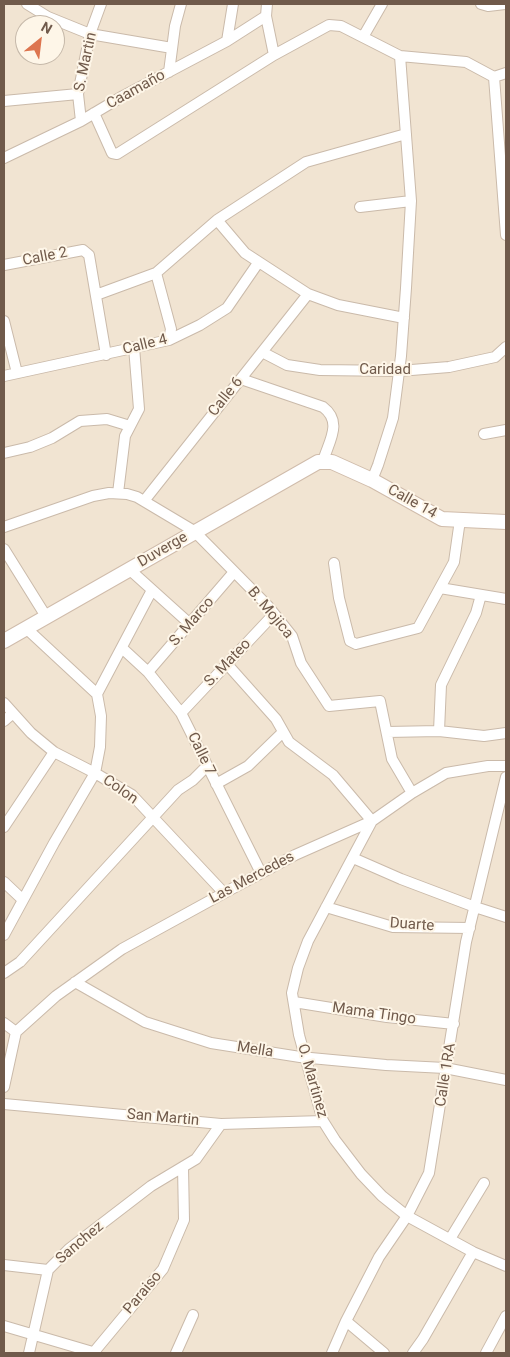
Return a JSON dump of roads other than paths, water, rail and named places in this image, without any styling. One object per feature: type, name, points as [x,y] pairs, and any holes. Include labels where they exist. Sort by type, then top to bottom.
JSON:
[{"type":"street","points":[[27,4],[48,17],[90,34],[172,48]]},
{"type":"street","name":"S. Martin","points":[[80,121],[78,94],[90,34],[101,4]]},
{"type":"street","points":[[169,72],[180,4]]},
{"type":"street","points":[[226,41],[233,4]]},
{"type":"street","points":[[267,4],[266,16],[274,55]]},
{"type":"street","points":[[363,37],[382,4]]},
{"type":"street","points":[[481,4],[488,6],[505,4]]},
{"type":"street","name":"Caamaño","points":[[4,158],[80,121],[226,41],[266,16]]},
{"type":"street","points":[[94,113],[112,153],[117,154],[274,55],[329,25],[341,26],[400,56],[466,62],[494,77],[506,73]]},
{"type":"street","points":[[372,480],[393,418],[404,318],[411,201],[400,56]]},
{"type":"street","points":[[494,77],[506,235]]},
{"type":"street","points":[[4,101],[78,94]]},
{"type":"street","points":[[106,355],[96,296],[156,273],[217,220],[306,162],[406,134]]},
{"type":"street","points":[[360,207],[411,201]]},
{"type":"street","points":[[217,220],[245,253],[308,294],[338,305],[404,318]]},
{"type":"street","name":"Calle 2","points":[[4,265],[83,250],[89,255],[96,296]]},
{"type":"street","name":"Calle 4","points":[[4,376],[169,340],[200,325],[227,308],[258,263]]},
{"type":"street","points":[[156,273],[171,330],[169,340]]},
{"type":"street","name":"Calle 6","points":[[141,499],[308,294]]},
{"type":"street","points":[[4,321],[17,374]]},
{"type":"street","points":[[118,493],[125,436],[139,408],[134,347]]},
{"type":"street","name":"Caridad","points":[[262,352],[287,365],[311,368],[399,371],[449,367],[495,357],[506,347]]},
{"type":"street","points":[[241,378],[323,407],[329,412],[334,418],[334,427],[323,461]]},
{"type":"street","points":[[4,454],[30,447],[52,438],[80,421],[107,419],[130,426]]},
{"type":"street","points":[[484,434],[506,430]]},
{"type":"street","name":"Calle 14","points":[[323,461],[332,462],[372,480],[442,519],[506,522]]},
{"type":"street","name":"Duverge","points":[[4,641],[47,618],[311,464],[323,461]]},
{"type":"street","name":"B. Mojica","points":[[4,527],[93,496],[118,493],[141,499],[194,531],[274,614],[292,636],[301,663],[329,706],[380,701],[386,732]]},
{"type":"street","points":[[334,563],[339,598],[350,641],[356,644],[418,628],[454,562],[460,520]]},
{"type":"street","points":[[4,549],[47,618]]},
{"type":"street","points":[[129,569],[190,624]]},
{"type":"street","name":"S. Marco","points":[[148,672],[234,572]]},
{"type":"street","points":[[440,588],[506,599]]},
{"type":"street","points":[[4,935],[96,773],[101,724],[97,694],[152,590]]},
{"type":"street","points":[[439,731],[441,685],[476,613],[481,595]]},
{"type":"street","name":"S. Mateo","points":[[181,713],[274,614]]},
{"type":"street","points":[[27,629],[97,694]]},
{"type":"street","name":"Calle 7","points":[[122,648],[148,672],[181,713],[261,874]]},
{"type":"street","points":[[227,664],[276,720],[289,742],[333,775],[372,821]]},
{"type":"street","name":"Colon","points":[[4,703],[30,733],[54,752],[96,773],[132,795],[224,893]]},
{"type":"street","points":[[4,721],[12,714]]},
{"type":"street","points":[[412,793],[392,760],[386,732],[439,731],[484,736],[506,733]]},
{"type":"street","points":[[216,784],[248,766],[283,732]]},
{"type":"street","points":[[4,826],[54,752]]},
{"type":"street","points":[[4,973],[20,962],[154,819],[178,790],[193,780],[207,766]]},
{"type":"street","name":"Las Mercedes","points":[[16,1032],[56,996],[122,949],[224,893],[295,855],[372,821],[412,793],[446,773],[488,766],[506,766]]},
{"type":"street","name":"Calle 1RA","points":[[332,1353],[379,1257],[406,1216],[429,1173],[441,1109],[445,1068],[470,928],[506,777]]},
{"type":"street","name":"O. Martinez","points":[[372,821],[308,942],[298,968],[292,994],[299,1035],[323,1121],[361,1174],[382,1196],[406,1216],[474,1252],[506,1266]]},
{"type":"street","points":[[353,858],[474,908],[506,917]]},
{"type":"street","points":[[4,882],[23,900]]},
{"type":"street","name":"Duarte","points":[[326,907],[393,927],[470,928]]},
{"type":"street","name":"Mella","points":[[75,982],[146,1022],[211,1043],[306,1058],[445,1068],[506,1080]]},
{"type":"street","name":"Mama Tingo","points":[[294,1002],[387,1017],[454,1024]]},
{"type":"street","points":[[4,1023],[16,1032],[4,1087]]},
{"type":"street","name":"San Martin","points":[[4,1104],[221,1124],[323,1121]]},
{"type":"street","points":[[182,1167],[196,1159],[221,1124]]},
{"type":"street","name":"Sanchez","points":[[28,1353],[48,1270],[69,1250],[151,1186],[182,1167]]},
{"type":"street","name":"Paraiso","points":[[95,1353],[163,1269],[184,1220],[182,1167]]},
{"type":"street","points":[[450,1239],[484,1182]]},
{"type":"street","points":[[413,1353],[474,1252]]},
{"type":"street","points":[[4,1265],[48,1270]]},
{"type":"street","points":[[176,1353],[193,1315]]},
{"type":"street","points":[[486,1353],[506,1316]]},
{"type":"street","points":[[346,1321],[384,1353]]},
{"type":"street","points":[[4,1326],[95,1353]]}]
